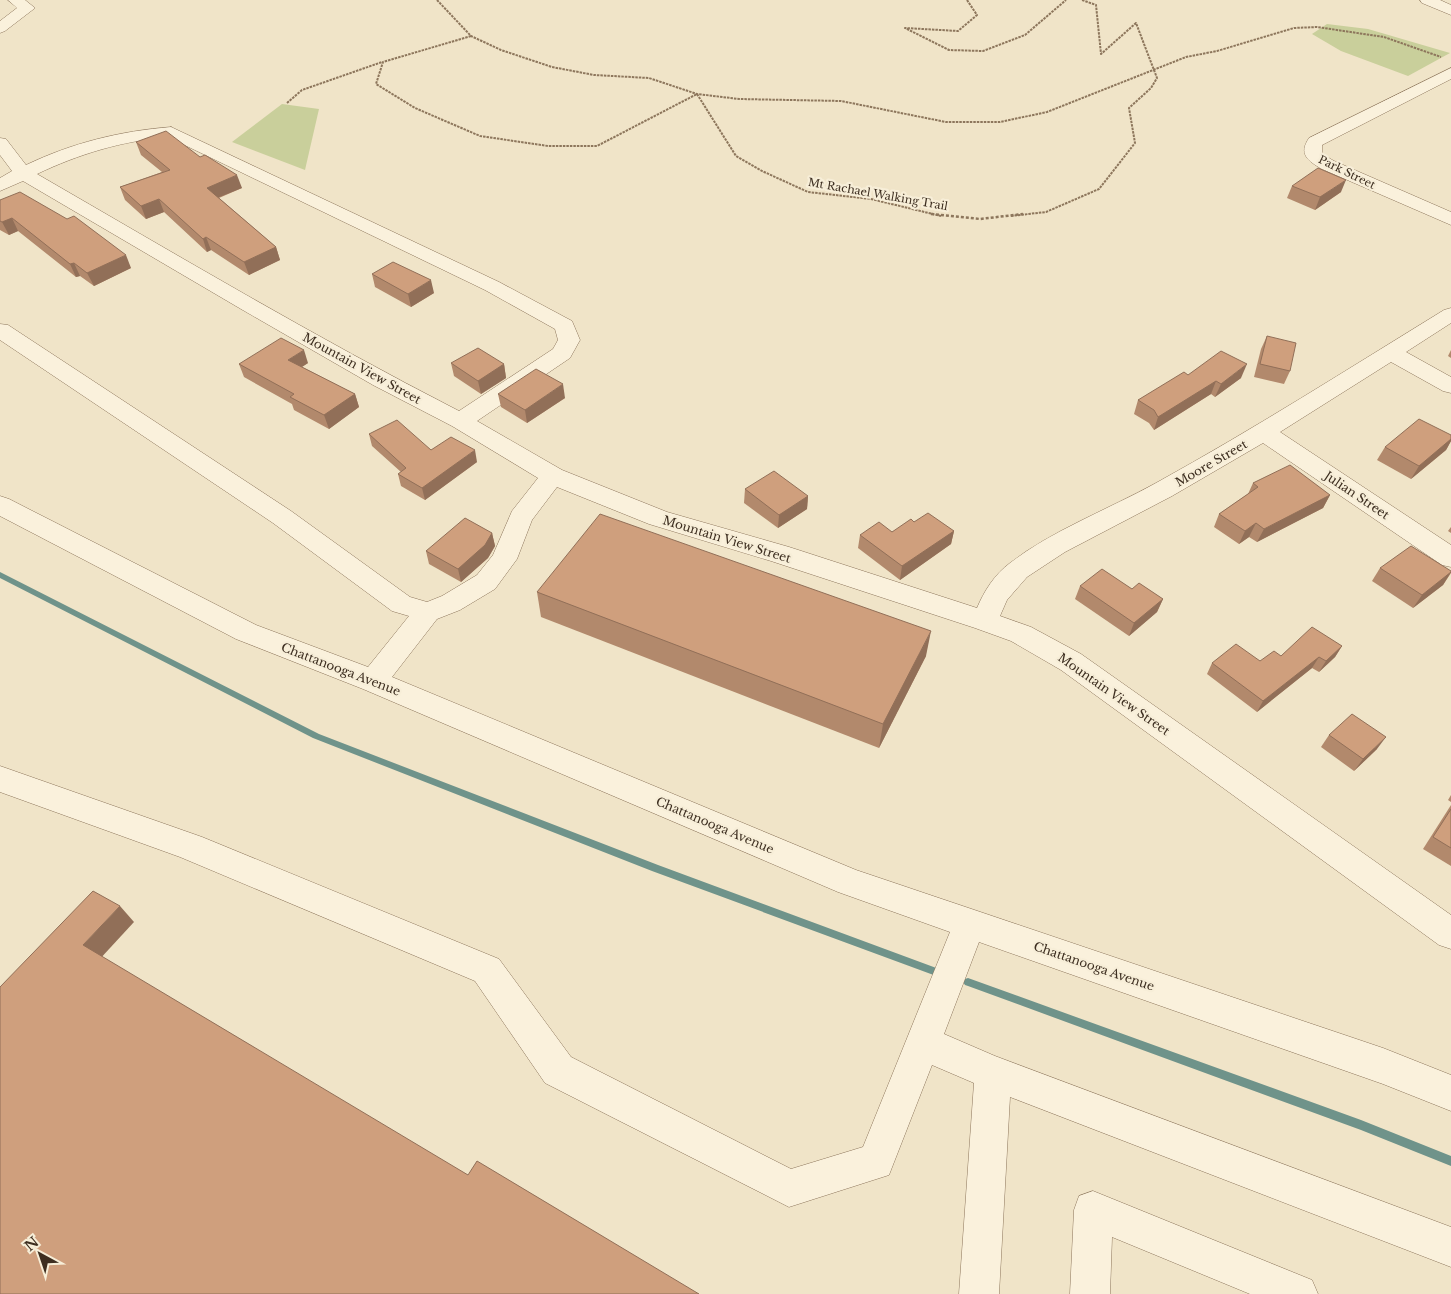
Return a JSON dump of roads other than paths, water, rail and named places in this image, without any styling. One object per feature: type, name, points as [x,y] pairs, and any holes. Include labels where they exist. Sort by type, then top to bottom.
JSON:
[{"type":"street","points":[[0,28],[27,8],[15,0]]},
{"type":"street","points":[[1427,0],[1451,10]]},
{"type":"street","name":"Park Street","points":[[1446,80],[1316,142],[1312,148],[1313,156],[1328,165],[1451,219]]},
{"type":"street","points":[[0,184],[23,172],[64,156],[118,139],[171,132],[492,286],[564,326],[570,340],[562,353],[460,421]]},
{"type":"street","name":"Mountain View Street","points":[[0,142],[23,172],[248,305],[381,380],[460,421],[553,476],[658,518],[780,554],[1021,634],[1071,662],[1451,934]]},
{"type":"street","name":"Moore Street","points":[[985,621],[994,596],[1018,570],[1056,546],[1163,490],[1264,432],[1451,314]]},
{"type":"street","points":[[0,330],[282,517],[401,604],[428,612]]},
{"type":"street","points":[[1390,352],[1451,386]]},
{"type":"street","name":"Julian Street","points":[[1264,432],[1451,558]]},
{"type":"street","points":[[373,681],[428,612],[451,604],[486,582],[504,559],[521,517],[553,476]]},
{"type":"street","name":"Chattanooga Avenue","points":[[0,505],[246,632],[373,681],[850,882],[1383,1066],[1451,1092]]},
{"type":"street","points":[[0,779],[191,847],[487,970],[558,1070],[789,1188],[876,1162],[970,924]]},
{"type":"street","points":[[924,1043],[993,1073],[1451,1247]]},
{"type":"street","points":[[979,1294],[993,1073]]},
{"type":"street","points":[[1090,1294],[1093,1210],[1298,1294]]},
{"type":"waterway","points":[[0,575],[316,736],[655,868],[939,973]]},
{"type":"waterway","points":[[968,982],[1361,1125],[1451,1161]]}]
